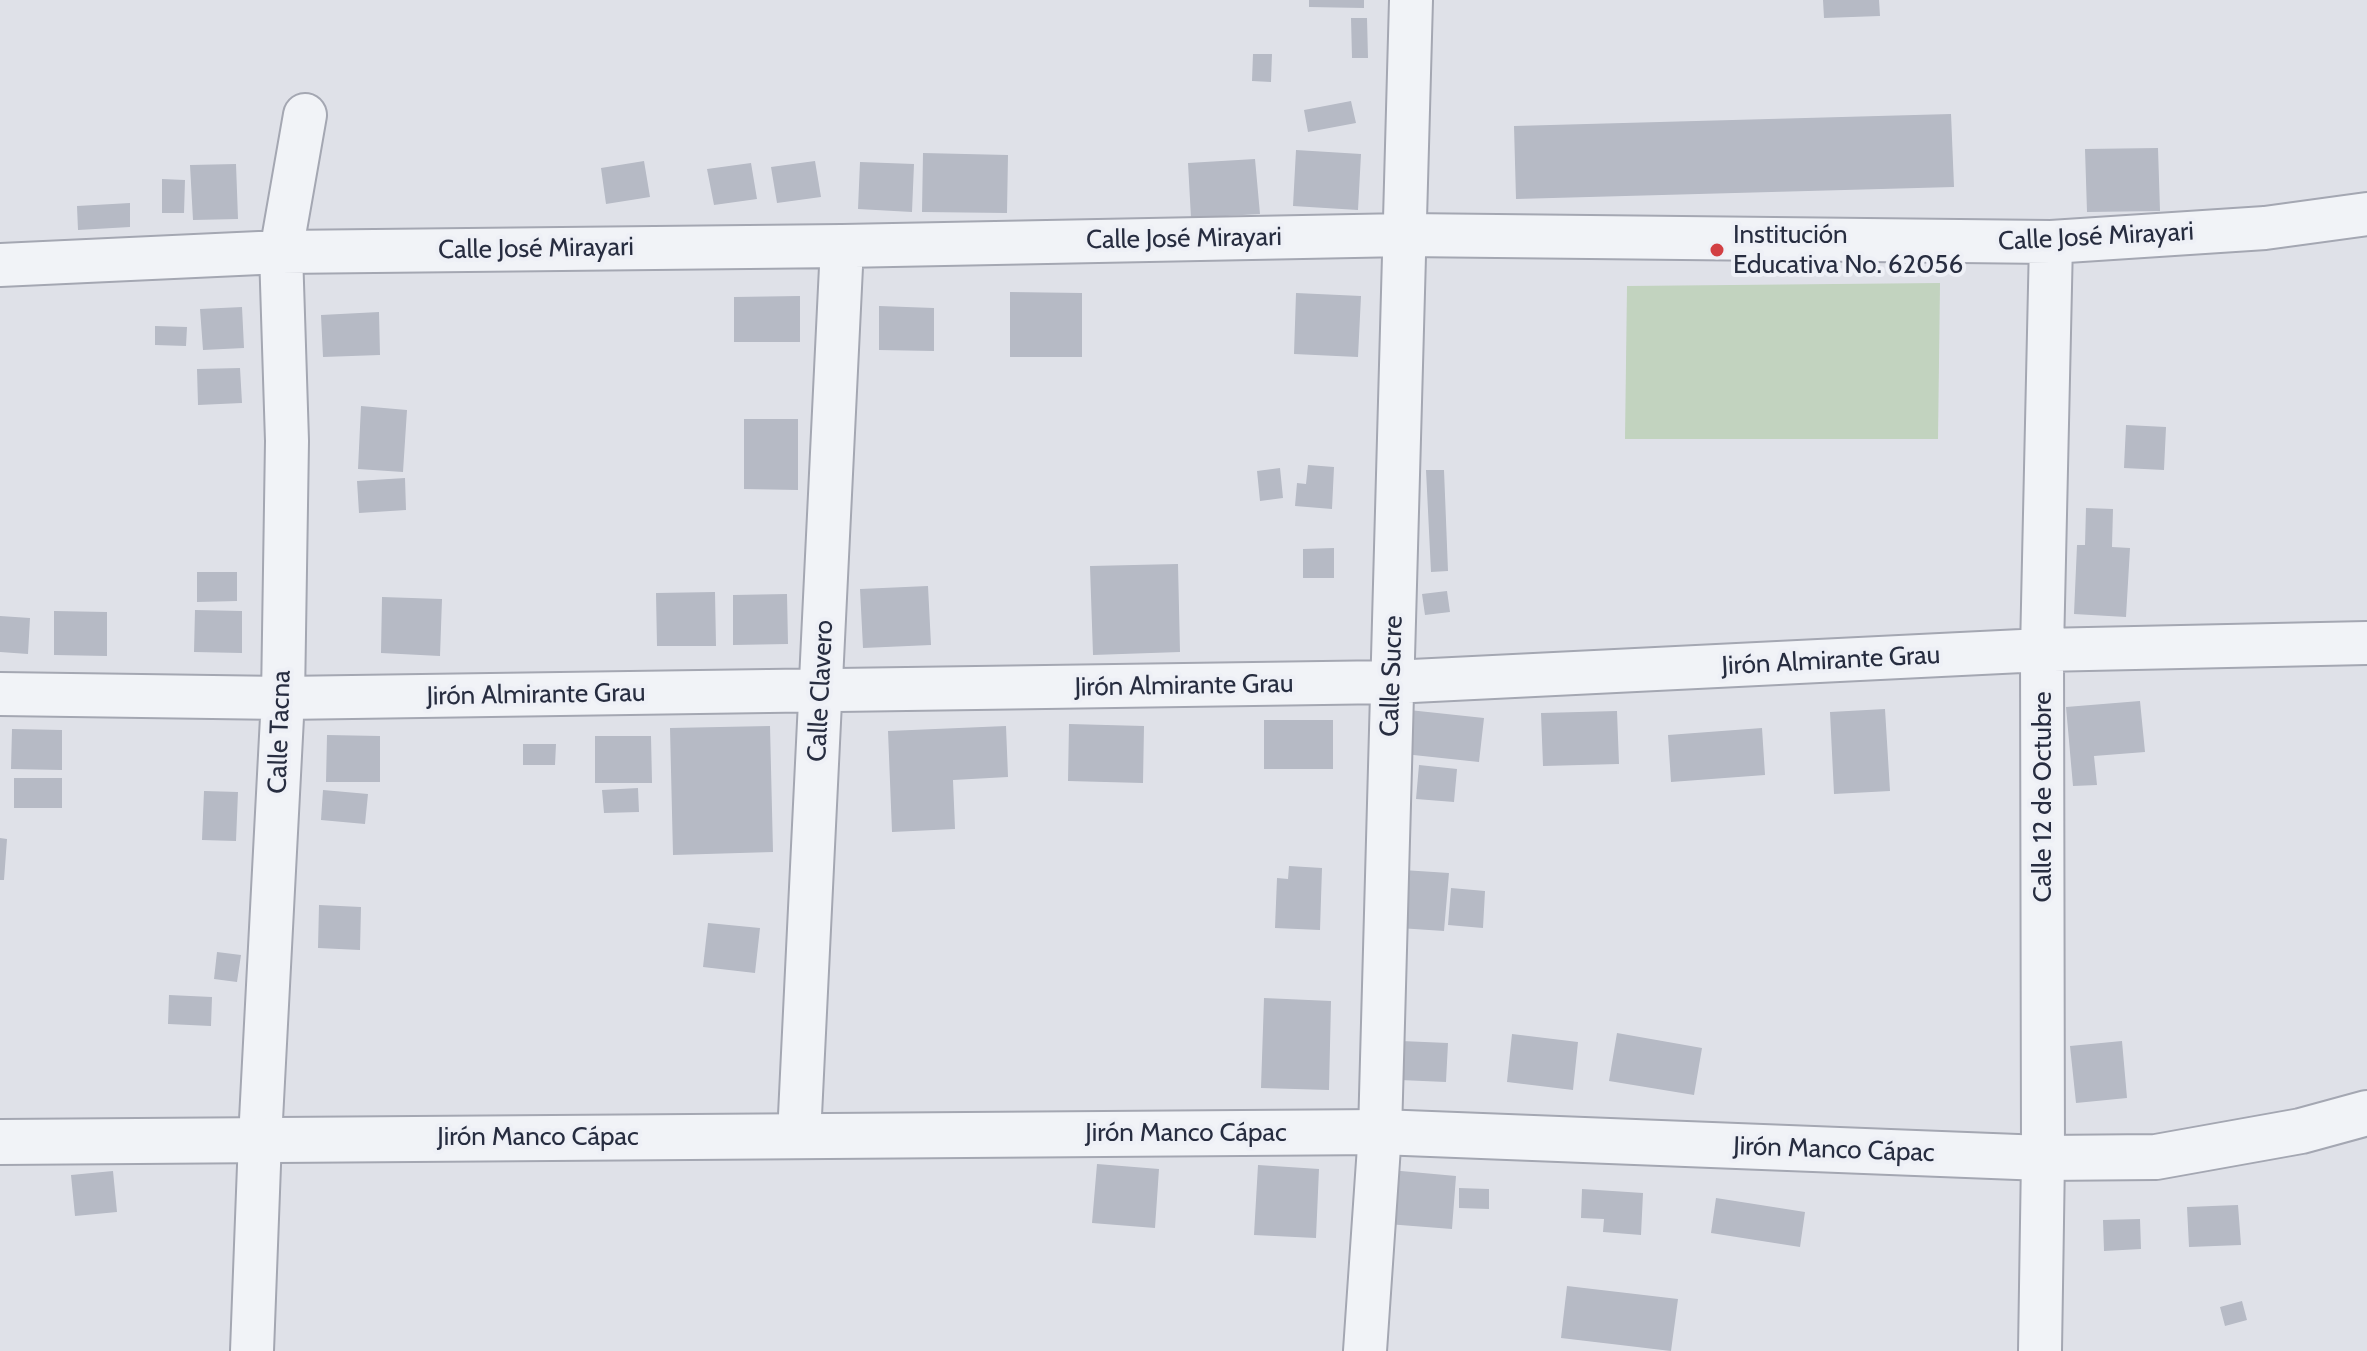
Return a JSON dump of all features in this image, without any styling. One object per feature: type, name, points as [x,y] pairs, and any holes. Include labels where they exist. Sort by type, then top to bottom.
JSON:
[{"type":"street","name":"Calle Sucre","points":[[1365,1351],[1380,1132],[1411,0]]},
{"type":"street","name":"Calle Tacna","points":[[252,1351],[283,698],[287,441],[281,252],[305,115]]},
{"type":"street","name":"Calle José Mirayari","points":[[0,265],[281,252],[842,246],[1405,235],[2051,242],[2265,228],[2367,214]]},
{"type":"street","name":"Calle 12 de Octubre","points":[[2040,1351],[2043,1158],[2042,650],[2051,242]]},
{"type":"street","name":"Calle Clavero","points":[[799,1136],[842,246]]},
{"type":"street","name":"Jirón Almirante Grau","points":[[0,694],[283,698],[1392,682],[2042,650],[2367,643]]},
{"type":"street","name":"Jirón Manco Cápac","points":[[0,1142],[1380,1132],[2043,1158],[2156,1157],[2301,1131],[2367,1113]]},
{"type":"green space","points":[[1940,283],[1938,439],[1625,439],[1627,286]]},
{"type":"building","points":[[1309,0],[1364,0],[1364,8],[1309,7]]},
{"type":"building","points":[[1823,0],[1879,0],[1880,16],[1824,18]]},
{"type":"building","points":[[1351,18],[1367,18],[1368,58],[1352,58]]},
{"type":"building","points":[[1253,54],[1272,54],[1271,82],[1252,81]]},
{"type":"building","points":[[1351,101],[1356,123],[1308,132],[1304,110]]},
{"type":"building","points":[[1951,114],[1954,187],[1516,199],[1514,126]]},
{"type":"building","points":[[2158,148],[2160,211],[2087,212],[2085,149]]},
{"type":"building","points":[[1296,150],[1361,154],[1358,210],[1293,206]]},
{"type":"building","points":[[923,153],[1008,155],[1007,213],[922,212]]},
{"type":"building","points":[[1255,159],[1260,214],[1191,218],[1188,163]]},
{"type":"building","points":[[644,161],[650,197],[606,204],[601,168]]},
{"type":"building","points":[[815,161],[821,197],[777,203],[771,167]]},
{"type":"building","points":[[860,162],[914,164],[912,212],[858,209]]},
{"type":"building","points":[[751,163],[757,199],[714,205],[707,169]]},
{"type":"building","points":[[236,164],[238,219],[193,220],[190,165]]},
{"type":"building","points":[[162,179],[185,180],[184,213],[162,213]]},
{"type":"building","points":[[130,203],[130,227],[78,230],[77,206]]},
{"type":"building","points":[[1010,292],[1082,293],[1082,357],[1010,357]]},
{"type":"building","points":[[1296,293],[1361,296],[1358,357],[1294,354]]},
{"type":"building","points":[[800,296],[800,342],[734,342],[734,297]]},
{"type":"building","points":[[879,306],[934,308],[934,351],[879,350]]},
{"type":"building","points":[[242,307],[244,348],[203,350],[200,309]]},
{"type":"building","points":[[379,312],[380,355],[323,357],[321,315]]},
{"type":"building","points":[[155,326],[187,327],[186,346],[155,345]]},
{"type":"building","points":[[240,368],[242,403],[198,405],[197,369]]},
{"type":"building","points":[[361,406],[407,410],[403,472],[358,469]]},
{"type":"building","points":[[744,419],[798,419],[798,490],[744,489]]},
{"type":"building","points":[[2126,425],[2166,427],[2164,470],[2124,468]]},
{"type":"building","points":[[1308,465],[1334,467],[1332,509],[1295,506],[1297,483],[1306,484]]},
{"type":"building","points":[[1280,468],[1283,498],[1260,501],[1257,471]]},
{"type":"building","points":[[1426,470],[1444,470],[1448,571],[1431,572]]},
{"type":"building","points":[[405,478],[406,510],[359,513],[357,481]]},
{"type":"building","points":[[2086,508],[2113,509],[2112,547],[2130,548],[2126,617],[2074,614],[2077,545],[2085,545]]},
{"type":"building","points":[[1334,548],[1334,578],[1303,578],[1303,549]]},
{"type":"building","points":[[1178,564],[1180,652],[1093,655],[1090,566]]},
{"type":"building","points":[[197,572],[237,572],[237,601],[197,602]]},
{"type":"building","points":[[928,586],[931,645],[863,648],[860,589]]},
{"type":"building","points":[[1447,591],[1450,612],[1425,615],[1422,594]]},
{"type":"building","points":[[715,592],[716,646],[657,646],[656,593]]},
{"type":"building","points":[[787,594],[788,644],[733,645],[733,595]]},
{"type":"building","points":[[382,597],[442,599],[440,656],[381,653]]},
{"type":"building","points":[[195,610],[242,611],[242,653],[194,652]]},
{"type":"building","points":[[54,611],[107,612],[107,656],[54,655]]},
{"type":"building","points":[[0,616],[30,618],[28,654],[0,652]]},
{"type":"building","points":[[2140,701],[2145,752],[2094,756],[2097,785],[2073,786],[2066,707]]},
{"type":"building","points":[[1885,709],[1890,791],[1834,794],[1830,712]]},
{"type":"building","points":[[1409,710],[1484,718],[1479,762],[1404,754]]},
{"type":"building","points":[[1617,711],[1619,764],[1543,766],[1541,713]]},
{"type":"building","points":[[1264,720],[1333,720],[1333,769],[1264,769]]},
{"type":"building","points":[[1069,724],[1144,726],[1143,783],[1068,781]]},
{"type":"building","points":[[770,726],[773,852],[673,855],[670,728]]},
{"type":"building","points":[[1006,726],[1008,777],[953,780],[955,829],[892,832],[888,731]]},
{"type":"building","points":[[1762,728],[1765,775],[1671,782],[1668,735]]},
{"type":"building","points":[[12,729],[62,730],[62,770],[11,769]]},
{"type":"building","points":[[327,735],[380,736],[380,782],[326,782]]},
{"type":"building","points":[[595,736],[651,736],[652,783],[595,783]]},
{"type":"building","points":[[523,744],[556,744],[555,765],[523,765]]},
{"type":"building","points":[[1419,765],[1457,769],[1454,802],[1416,799]]},
{"type":"building","points":[[14,778],[62,778],[62,808],[14,808]]},
{"type":"building","points":[[638,788],[639,812],[604,813],[602,790]]},
{"type":"building","points":[[323,790],[368,794],[365,824],[321,820]]},
{"type":"building","points":[[204,791],[238,792],[236,841],[202,840]]},
{"type":"building","points":[[0,838],[7,839],[4,880],[0,880]]},
{"type":"building","points":[[1289,866],[1322,868],[1320,930],[1275,928],[1277,878],[1288,879]]},
{"type":"building","points":[[1403,870],[1449,873],[1444,931],[1399,928]]},
{"type":"building","points":[[1451,888],[1485,891],[1483,928],[1448,925]]},
{"type":"building","points":[[319,905],[361,907],[360,950],[318,948]]},
{"type":"building","points":[[708,923],[760,928],[755,973],[703,967]]},
{"type":"building","points":[[217,952],[241,955],[237,982],[214,979]]},
{"type":"building","points":[[169,995],[212,997],[211,1026],[168,1024]]},
{"type":"building","points":[[1264,998],[1331,1001],[1329,1090],[1261,1088]]},
{"type":"building","points":[[1617,1033],[1702,1048],[1694,1095],[1609,1081]]},
{"type":"building","points":[[1512,1034],[1578,1042],[1573,1090],[1507,1082]]},
{"type":"building","points":[[1401,1041],[1448,1043],[1446,1082],[1400,1080]]},
{"type":"building","points":[[2122,1041],[2127,1098],[2076,1103],[2070,1046]]},
{"type":"building","points":[[1097,1164],[1159,1169],[1155,1228],[1092,1223]]},
{"type":"building","points":[[1258,1165],[1319,1169],[1316,1238],[1254,1235]]},
{"type":"building","points":[[1390,1170],[1456,1176],[1452,1229],[1387,1224]]},
{"type":"building","points":[[113,1171],[117,1212],[75,1216],[71,1175]]},
{"type":"building","points":[[1459,1188],[1489,1189],[1489,1209],[1459,1208]]},
{"type":"building","points":[[1582,1189],[1643,1193],[1641,1235],[1603,1232],[1604,1219],[1581,1218]]},
{"type":"building","points":[[1716,1198],[1805,1212],[1800,1247],[1711,1233]]},
{"type":"building","points":[[2238,1205],[2241,1245],[2189,1247],[2187,1207]]},
{"type":"building","points":[[2140,1219],[2141,1249],[2104,1251],[2103,1220]]},
{"type":"building","points":[[1567,1286],[1678,1299],[1671,1351],[1561,1338]]},
{"type":"building","points":[[2242,1301],[2247,1320],[2225,1326],[2220,1307]]},
{"type":"place","name":"Institución Educativa No. 62056","points":[[1717,250]]}]
